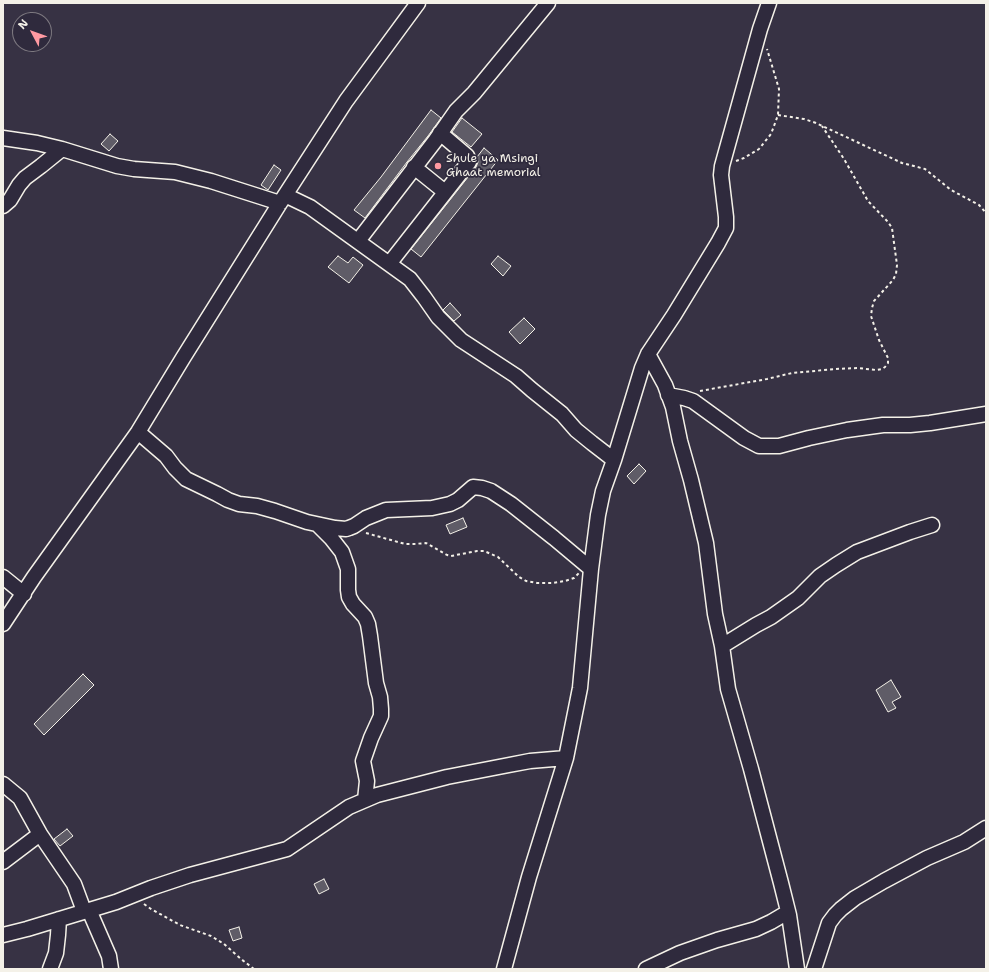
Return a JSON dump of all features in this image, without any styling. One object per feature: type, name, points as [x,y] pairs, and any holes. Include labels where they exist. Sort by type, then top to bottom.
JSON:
[{"type":"street","points":[[4,622],[34,577],[138,432],[282,199],[346,101],[418,3]]},
{"type":"street","points":[[358,241],[456,112],[474,93],[548,3]]},
{"type":"street","points":[[504,969],[529,877],[566,758],[580,688],[588,566],[603,490],[648,354],[674,315],[726,228],[721,175],[722,166],[757,37],[769,3]]},
{"type":"street","points":[[389,264],[469,161],[467,156],[440,133]]},
{"type":"street","points":[[3,138],[37,143],[62,149],[117,166],[134,169],[175,172],[310,207],[410,279],[438,317],[462,340],[516,376],[562,414],[576,430],[614,460]]},
{"type":"street","points":[[3,206],[10,200],[25,178],[62,149]]},
{"type":"street","points":[[414,168],[445,192]]},
{"type":"street","points":[[648,354],[665,385],[673,407],[680,441],[691,480],[706,543],[715,614],[722,646],[728,690],[753,776],[779,875],[788,912],[797,969]]},
{"type":"street","points":[[668,395],[693,401],[744,438],[759,446],[779,446],[826,434],[883,425],[917,424],[986,414]]},
{"type":"street","points":[[138,432],[166,456],[186,479],[228,500],[239,504],[257,506],[306,522],[335,528],[349,528],[366,518],[386,510],[432,508],[450,504],[458,500],[473,488],[482,488],[511,504],[588,566]]},
{"type":"street","points":[[318,525],[342,552],[348,569],[349,597],[353,604],[365,617],[368,624],[376,683],[382,709],[381,716],[363,760],[367,781],[365,800]]},
{"type":"street","points":[[722,646],[784,608],[798,598],[820,576],[857,552],[932,525]]},
{"type":"street","points":[[3,577],[24,594]]},
{"type":"street","points":[[3,935],[116,902],[190,875],[287,848],[349,807],[377,795],[447,777],[530,761],[566,758]]},
{"type":"street","points":[[3,784],[20,798],[40,834],[74,884],[109,956],[111,969]]},
{"type":"street","points":[[814,969],[829,923],[841,909],[855,898],[884,881],[927,858],[964,842],[986,828]]},
{"type":"street","points":[[3,862],[40,834]]},
{"type":"street","points":[[646,969],[717,940],[756,929],[788,912]]},
{"type":"street","points":[[50,969],[56,953],[59,919]]},
{"type":"path","points":[[722,166],[744,158],[759,149],[771,134],[778,115],[779,89],[767,47]]},
{"type":"path","points":[[778,115],[816,122],[902,163],[924,169],[951,190],[979,205],[986,212]]},
{"type":"path","points":[[698,391],[792,373],[858,368],[876,370],[885,367],[888,363],[888,358],[879,340],[871,316],[874,301],[893,280],[896,274],[898,265],[892,228],[868,201],[844,159],[822,126]]},
{"type":"path","points":[[349,528],[405,544],[426,544],[438,550],[442,554],[451,556],[484,551],[498,557],[519,577],[526,581],[537,583],[565,581],[574,578],[588,566]]},
{"type":"path","points":[[133,895],[151,909],[180,925],[211,936],[224,944],[254,969]]},
{"type":"building","points":[[431,110],[441,118],[365,218],[354,210],[381,177]]},
{"type":"building","points":[[462,118],[482,134],[471,147],[452,132]]},
{"type":"building","points":[[110,134],[118,141],[109,151],[101,144]]},
{"type":"building","points":[[484,148],[498,160],[421,257],[411,249],[476,167],[478,162],[477,157]]},
{"type":"building","points":[[274,165],[281,170],[268,190],[261,185]]},
{"type":"building","points":[[338,256],[348,263],[353,257],[363,265],[349,283],[328,267]]},
{"type":"building","points":[[498,256],[511,266],[503,276],[491,264]]},
{"type":"building","points":[[450,303],[461,315],[454,321],[443,310]]},
{"type":"building","points":[[524,318],[535,329],[520,344],[509,332]]},
{"type":"building","points":[[639,464],[646,471],[634,484],[627,476]]},
{"type":"building","points":[[463,518],[467,527],[450,534],[446,525]]},
{"type":"building","points":[[83,674],[94,685],[44,735],[34,724]]},
{"type":"building","points":[[891,680],[901,697],[892,702],[896,708],[888,712],[876,690]]},
{"type":"building","points":[[67,829],[73,836],[60,846],[54,839]]},
{"type":"building","points":[[324,879],[329,889],[319,894],[314,884]]},
{"type":"building","points":[[239,927],[242,938],[233,941],[229,930]]},
{"type":"place","name":"Shule ya Msingi Ghaat memorial","points":[[438,166]]}]
